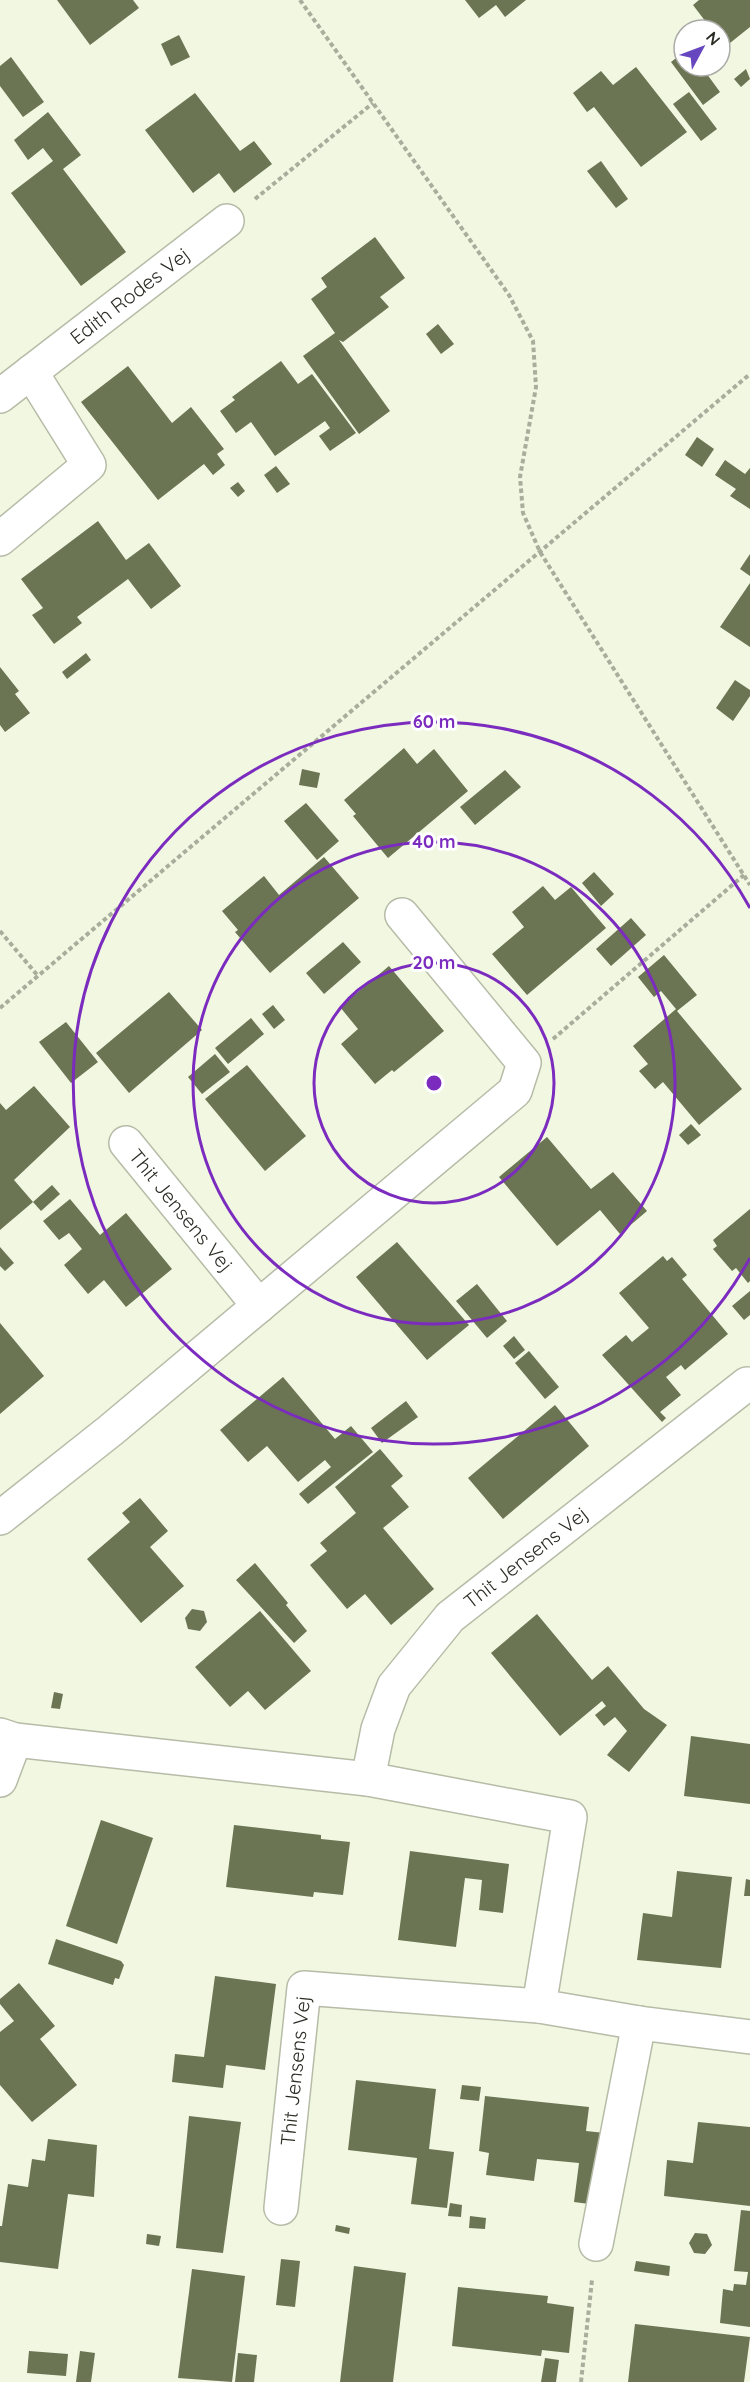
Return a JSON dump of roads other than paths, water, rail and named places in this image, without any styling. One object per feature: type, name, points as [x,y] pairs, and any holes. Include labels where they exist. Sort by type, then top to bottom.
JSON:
[{"type":"street","name":"Edith Rodes Vej","points":[[0,396],[227,221]]},
{"type":"street","points":[[0,538],[89,465],[31,372]]},
{"type":"street","points":[[0,1518],[259,1306],[514,1091],[524,1063],[402,915]]},
{"type":"street","name":"Thit Jensens Vej","points":[[126,1143],[259,1306]]},
{"type":"street","name":"Thit Jensens Vej","points":[[368,1779],[378,1729],[394,1686],[450,1617],[747,1384]]},
{"type":"street","points":[[0,1780],[7,1738],[368,1779],[570,1816],[539,2006]]},
{"type":"street","name":"Thit Jensens Vej","points":[[281,2208],[304,1988],[539,2006],[639,2023],[750,2037]]},
{"type":"street","points":[[597,2244],[639,2023]]}]
